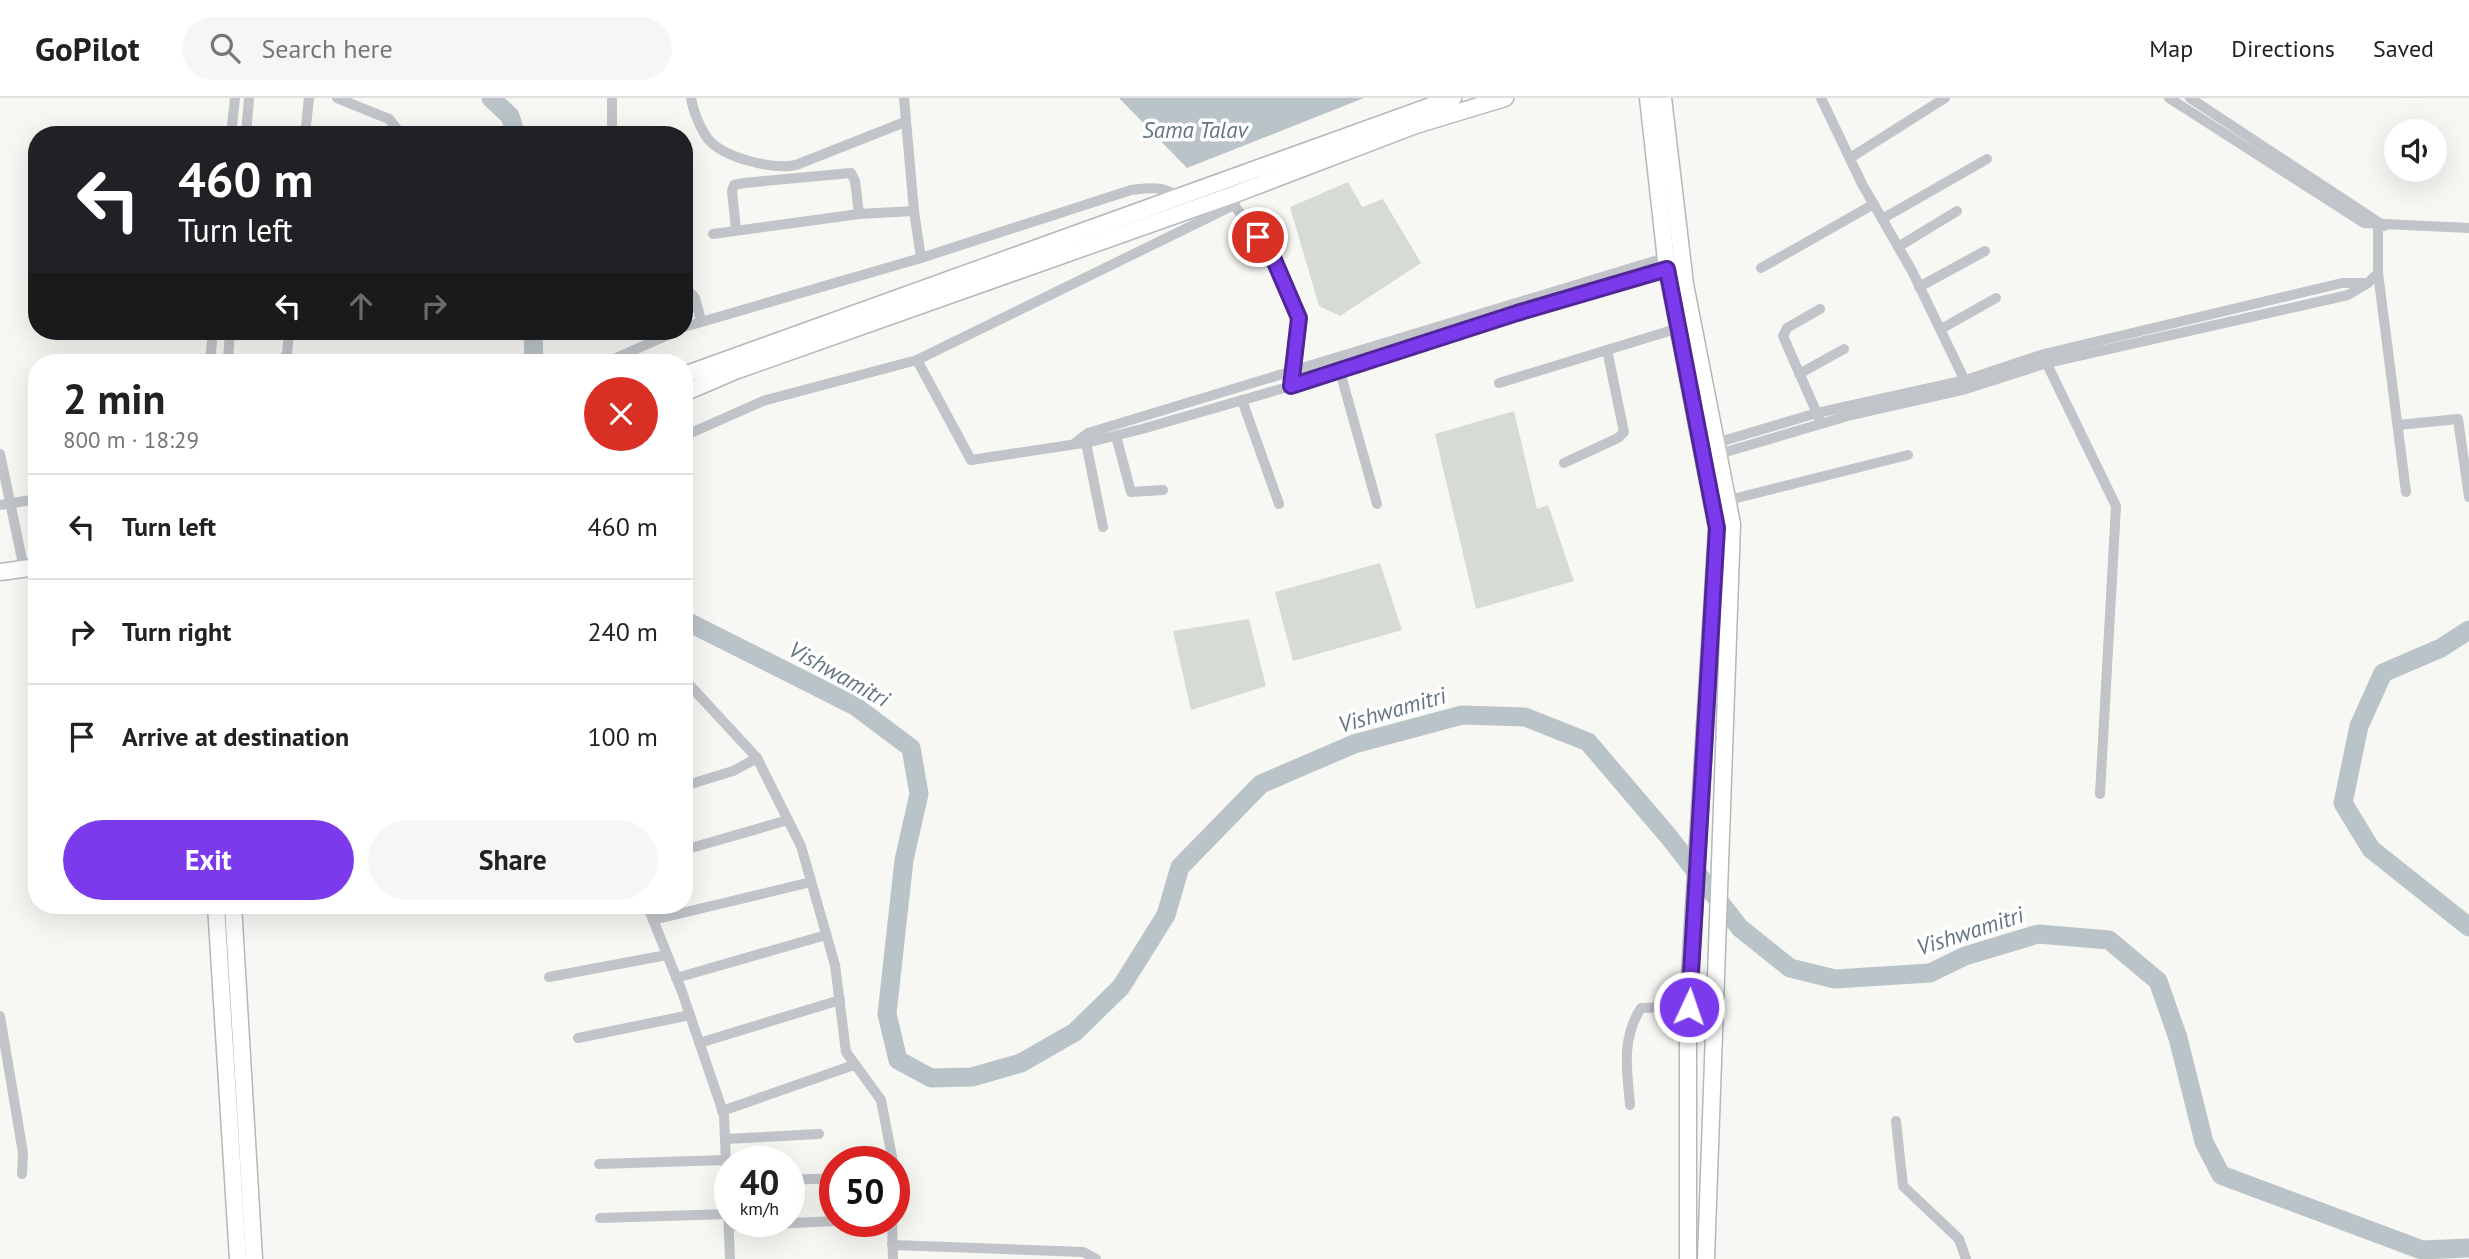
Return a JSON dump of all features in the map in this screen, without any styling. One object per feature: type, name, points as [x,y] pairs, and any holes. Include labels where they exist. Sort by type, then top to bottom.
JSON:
[{"type":"main road","points":[[693,389],[735,371],[1236,199],[1434,112],[1453,98]]},
{"type":"main road","points":[[1648,98],[1674,261],[1713,445],[1717,528],[1689,1007],[1688,1259]]},
{"type":"main road","points":[[1663,98],[1679,328],[1729,500],[1732,524],[1706,1259]]},
{"type":"main road","points":[[693,372],[1178,198],[1434,112],[1498,99]]},
{"type":"main road","points":[[0,572],[28,568]]},
{"type":"main road","points":[[1705,729],[1725,731]]},
{"type":"main road","points":[[217,914],[238,1259]]},
{"type":"main road","points":[[234,914],[254,1259]]},
{"type":"street","points":[[233,126],[235,98]]},
{"type":"street","points":[[247,126],[249,98]]},
{"type":"street","points":[[306,126],[309,98]]},
{"type":"street","points":[[337,98],[390,119],[395,126]]},
{"type":"street","points":[[612,98],[612,126]]},
{"type":"street","points":[[691,98],[709,140],[737,157],[781,167],[796,165],[905,122]]},
{"type":"street","points":[[904,98],[921,258]]},
{"type":"street","points":[[1821,98],[1967,384]]},
{"type":"street","points":[[1850,158],[1945,98]]},
{"type":"street","points":[[2169,98],[2364,223],[2381,226],[2469,228]]},
{"type":"street","points":[[2190,98],[2381,226]]},
{"type":"street","points":[[1882,219],[1987,159]]},
{"type":"street","points":[[736,230],[732,191],[734,185],[744,183],[851,173],[855,181],[859,214]]},
{"type":"street","points":[[693,323],[921,258],[1131,190],[1170,190],[1178,198]]},
{"type":"street","points":[[693,432],[763,401],[917,360],[1236,199],[1271,253],[1299,318],[1291,386]]},
{"type":"street","points":[[1761,268],[1874,204]]},
{"type":"street","points":[[713,234],[859,214],[914,211]]},
{"type":"street","points":[[1898,247],[1957,211]]},
{"type":"street","points":[[2381,226],[2378,273],[2406,492]]},
{"type":"street","points":[[1919,287],[1985,251]]},
{"type":"street","points":[[917,360],[971,460],[1116,436],[1340,372],[1450,329],[1674,261]]},
{"type":"street","points":[[1713,445],[1967,384],[2045,359],[2342,283],[2368,283],[2378,273]]},
{"type":"street","points":[[693,296],[701,320]]},
{"type":"street","points":[[1941,329],[1996,298]]},
{"type":"street","points":[[1819,418],[1784,340],[1784,331],[1820,309]]},
{"type":"street","points":[[1499,383],[1679,328]]},
{"type":"street","points":[[1080,443],[1088,433],[1338,357],[1450,329]]},
{"type":"street","points":[[625,354],[657,340]]},
{"type":"street","points":[[1799,374],[1844,349]]},
{"type":"street","points":[[1564,463],[1622,435],[1624,427],[1607,350]]},
{"type":"street","points":[[1338,357],[1377,504]]},
{"type":"street","points":[[2045,359],[2116,506],[2100,794]]},
{"type":"street","points":[[1242,400],[1279,504]]},
{"type":"street","points":[[2398,425],[2464,418],[2469,497]]},
{"type":"street","points":[[1116,436],[1131,492],[1163,490]]},
{"type":"street","points":[[1080,443],[1103,527]]},
{"type":"street","points":[[0,454],[5,504],[28,563]]},
{"type":"street","points":[[1729,500],[1908,455]]},
{"type":"street","points":[[5,504],[28,500]]},
{"type":"street","points":[[693,693],[757,758],[800,846],[826,935],[840,1000],[846,1052],[881,1100],[890,1146]]},
{"type":"street","points":[[693,783],[733,771],[757,758]]},
{"type":"street","points":[[693,847],[788,820]]},
{"type":"street","points":[[693,910],[811,882]]},
{"type":"street","points":[[651,914],[690,1015],[722,1111],[726,1146]]},
{"type":"street","points":[[653,920],[678,914]]},
{"type":"street","points":[[676,978],[826,935]]},
{"type":"street","points":[[549,977],[667,955]]},
{"type":"street","points":[[699,1043],[840,1000]]},
{"type":"street","points":[[1630,1105],[1625,1046],[1630,1025],[1641,1008],[1689,1007]]},
{"type":"street","points":[[578,1038],[690,1015]]},
{"type":"street","points":[[0,1016],[23,1153],[22,1174]]},
{"type":"street","points":[[722,1111],[854,1065]]},
{"type":"street","points":[[1896,1121],[1903,1186],[1954,1233],[1962,1244],[1966,1259]]},
{"type":"street","points":[[726,1139],[819,1134]]},
{"type":"street","points":[[599,1164],[714,1160]]},
{"type":"street","points":[[600,1218],[714,1214]]},
{"type":"street","points":[[729,1237],[730,1259]]},
{"type":"street","points":[[892,1237],[892,1259]]},
{"type":"street","points":[[892,1245],[1083,1252],[1096,1259]]},
{"type":"street","points":[[937,1259],[938,1247]]},
{"type":"shaded area","points":[[1348,182],[1362,207],[1383,199],[1421,263],[1340,316],[1319,306],[1290,207]]},
{"type":"shaded area","points":[[1514,411],[1537,509],[1548,505],[1574,581],[1476,609],[1435,434]]},
{"type":"shaded area","points":[[1380,563],[1402,630],[1293,661],[1275,592]]},
{"type":"shaded area","points":[[1249,619],[1266,686],[1191,710],[1173,631]]},
{"type":"water","name":"Sama Talav","points":[[1119,98],[1364,98],[1187,168]]},
{"type":"waterway","name":"Vishwamitri","points":[[491,98],[510,116],[513,126]]},
{"type":"waterway","name":"Vishwamitri","points":[[533,340],[534,354]]},
{"type":"waterway","name":"Vishwamitri","points":[[693,625],[855,706],[911,748],[919,794],[904,860],[887,1014],[898,1060],[931,1078],[972,1077],[1021,1063],[1075,1032],[1121,987],[1166,915],[1180,867],[1261,784],[1354,744],[1462,715],[1525,717],[1588,742],[1669,837],[1740,928],[1790,968],[1835,979],[1930,973],[1965,956],[2038,934],[2109,940],[2158,981],[2178,1038],[2204,1142],[2221,1175],[2422,1250],[2469,1248]]},
{"type":"waterway","name":"Vishwamitri","points":[[2469,630],[2441,648],[2383,673],[2359,726],[2343,803],[2371,849],[2469,927]]},
{"type":"route","points":[[1258,237],[1271,253],[1299,318],[1291,386],[1517,313],[1667,269],[1717,528],[1689,1007]]}]
